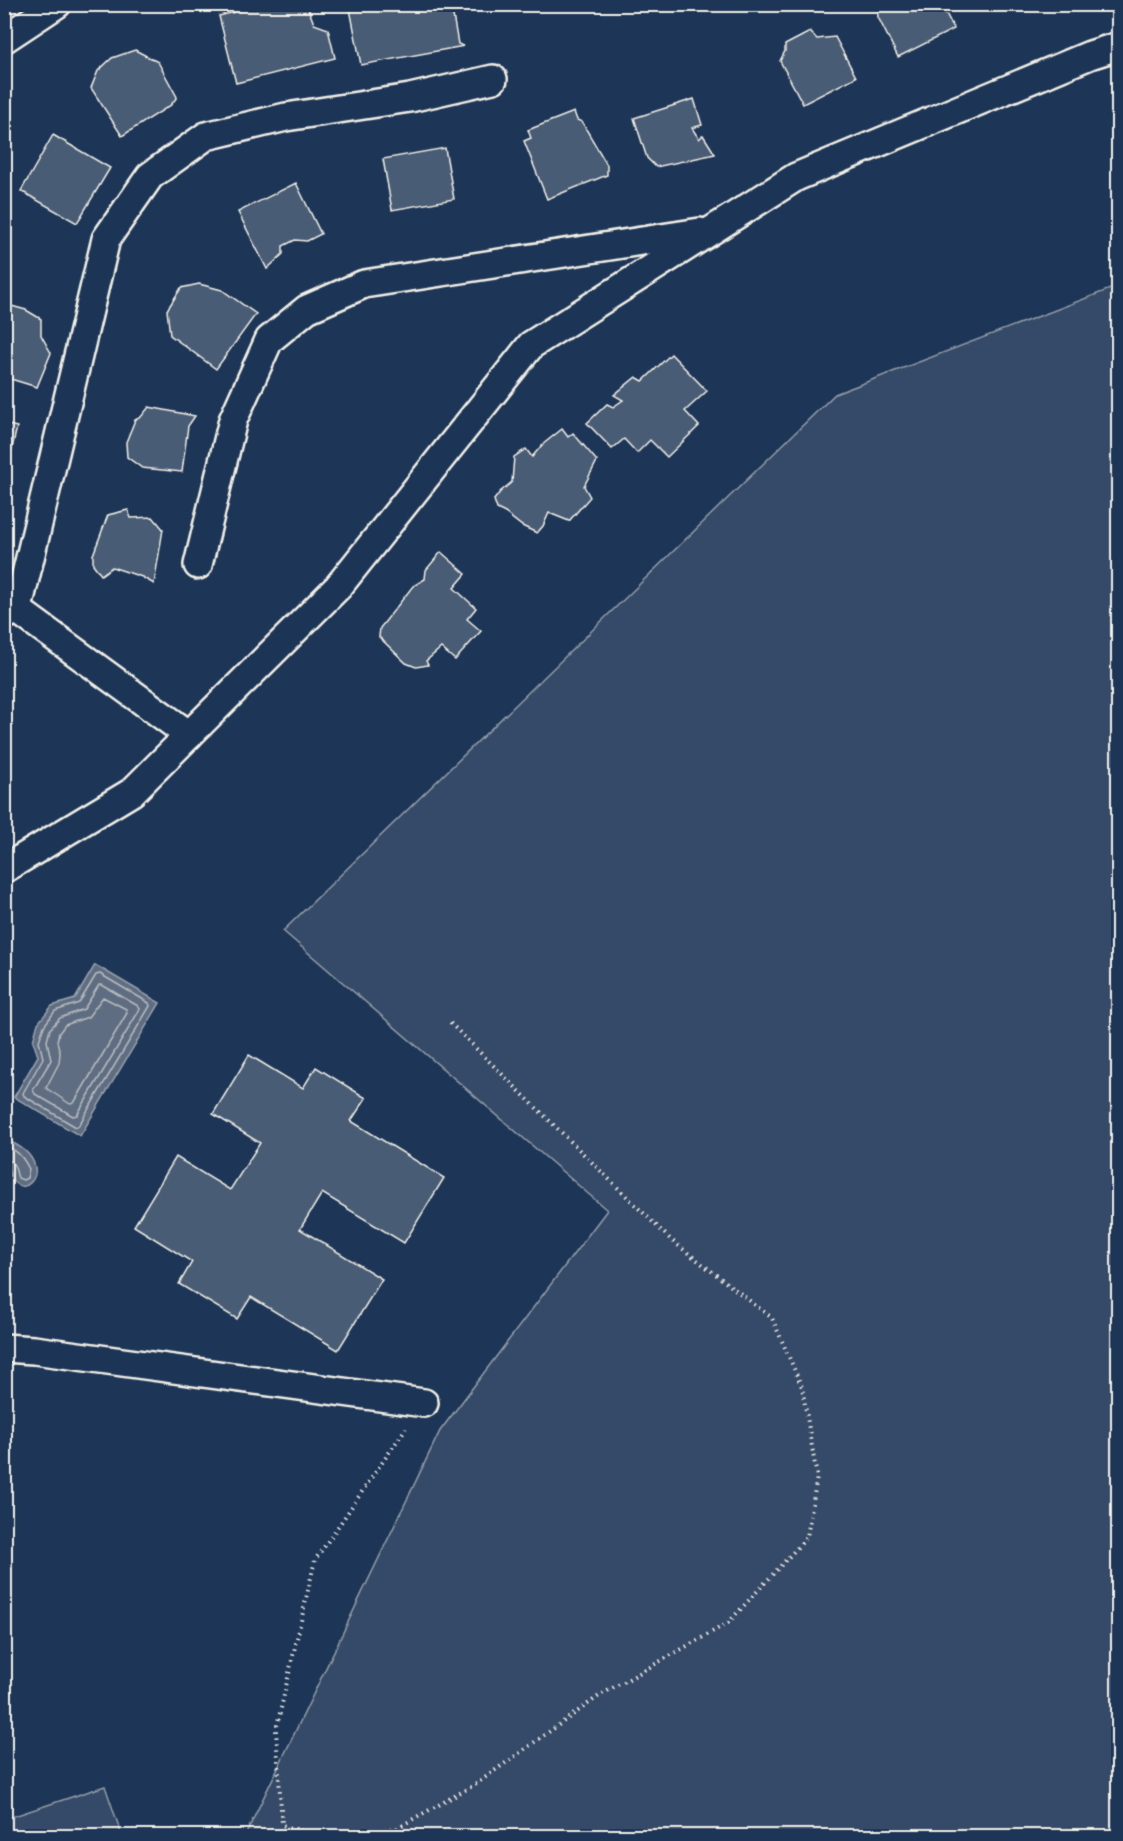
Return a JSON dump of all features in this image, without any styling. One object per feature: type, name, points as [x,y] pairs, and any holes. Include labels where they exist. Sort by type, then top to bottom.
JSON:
[{"type":"street","points":[[4,39],[57,4]]},
{"type":"street","points":[[4,869],[132,792],[338,587],[531,345],[796,177],[1090,55],[1119,46]]},
{"type":"street","points":[[189,735],[9,608],[106,238],[150,176],[206,136],[286,117],[410,98],[493,79]]},
{"type":"street","points":[[198,565],[233,420],[269,340],[307,309],[364,284],[712,230]]},
{"type":"street","points":[[4,1348],[34,1350],[424,1403]]},
{"type":"path","points":[[338,1836],[397,1828],[476,1784],[602,1694],[728,1623],[807,1537],[817,1477],[802,1388],[772,1318],[670,1239],[449,1022]]},
{"type":"path","points":[[319,1836],[282,1826],[276,1730],[315,1560],[424,1403]]},
{"type":"shaded area","points":[[1118,286],[1118,1836],[245,1836],[440,1431],[607,1210],[283,931],[835,394]]},
{"type":"shaded area","points":[[105,1786],[122,1836],[5,1836],[5,1819]]},
{"type":"water","points":[[95,965],[160,1003],[80,1136],[14,1097],[38,1056],[33,1041],[38,1023],[52,1006],[75,999]]},
{"type":"water","points":[[4,1139],[23,1149],[31,1157],[35,1175],[27,1185],[20,1186],[12,1179],[5,1164]]},
{"type":"building","points":[[250,4],[307,5],[314,24],[328,29],[335,58],[236,83],[219,16],[250,8]]},
{"type":"building","points":[[349,4],[451,4],[458,44],[464,46],[361,65]]},
{"type":"building","points":[[878,4],[941,4],[954,29],[898,57],[878,17]]},
{"type":"building","points":[[810,32],[817,39],[835,37],[856,77],[803,104],[780,61],[785,45]]},
{"type":"building","points":[[135,50],[158,62],[177,97],[171,105],[122,136],[91,88],[98,71],[112,58]]},
{"type":"building","points":[[694,99],[702,125],[692,128],[699,139],[703,135],[715,154],[656,167],[647,158],[634,118]]},
{"type":"building","points":[[574,112],[607,165],[607,175],[547,199],[524,141],[531,138],[528,130]]},
{"type":"building","points":[[53,135],[110,168],[77,223],[21,191]]},
{"type":"building","points":[[445,148],[454,199],[392,210],[383,159]]},
{"type":"building","points":[[296,183],[321,234],[307,241],[295,240],[283,246],[283,254],[267,269],[238,212]]},
{"type":"building","points":[[199,284],[222,290],[256,314],[216,369],[170,335],[167,310],[181,288]]},
{"type":"building","points":[[4,304],[26,310],[41,319],[41,335],[51,353],[37,387],[4,377]]},
{"type":"building","points":[[671,354],[707,391],[685,411],[699,426],[667,457],[650,440],[637,453],[624,439],[612,449],[587,423],[607,404],[613,407],[623,400],[614,395],[636,377],[643,381]]},
{"type":"building","points":[[149,407],[195,416],[188,426],[182,472],[142,468],[127,457],[126,442],[135,420],[141,417]]},
{"type":"building","points":[[4,424],[17,427],[4,482]]},
{"type":"building","points":[[562,429],[568,437],[573,433],[597,461],[584,486],[590,497],[569,521],[549,513],[537,533],[497,509],[494,500],[512,482],[514,457],[526,449],[532,457],[542,445]]},
{"type":"building","points":[[128,510],[131,518],[153,517],[163,529],[154,584],[142,577],[112,567],[101,575],[93,564],[93,555],[108,515]]},
{"type":"building","points":[[441,552],[466,574],[454,588],[476,608],[467,619],[481,631],[455,660],[441,648],[426,661],[428,665],[416,667],[406,663],[379,637],[380,628],[413,586],[425,579],[426,570]]},
{"type":"building","points":[[249,1055],[303,1088],[316,1067],[366,1098],[351,1121],[444,1178],[404,1243],[322,1193],[300,1229],[382,1279],[338,1350],[251,1297],[237,1319],[179,1284],[192,1262],[134,1226],[176,1157],[230,1190],[260,1143],[213,1114]]}]
